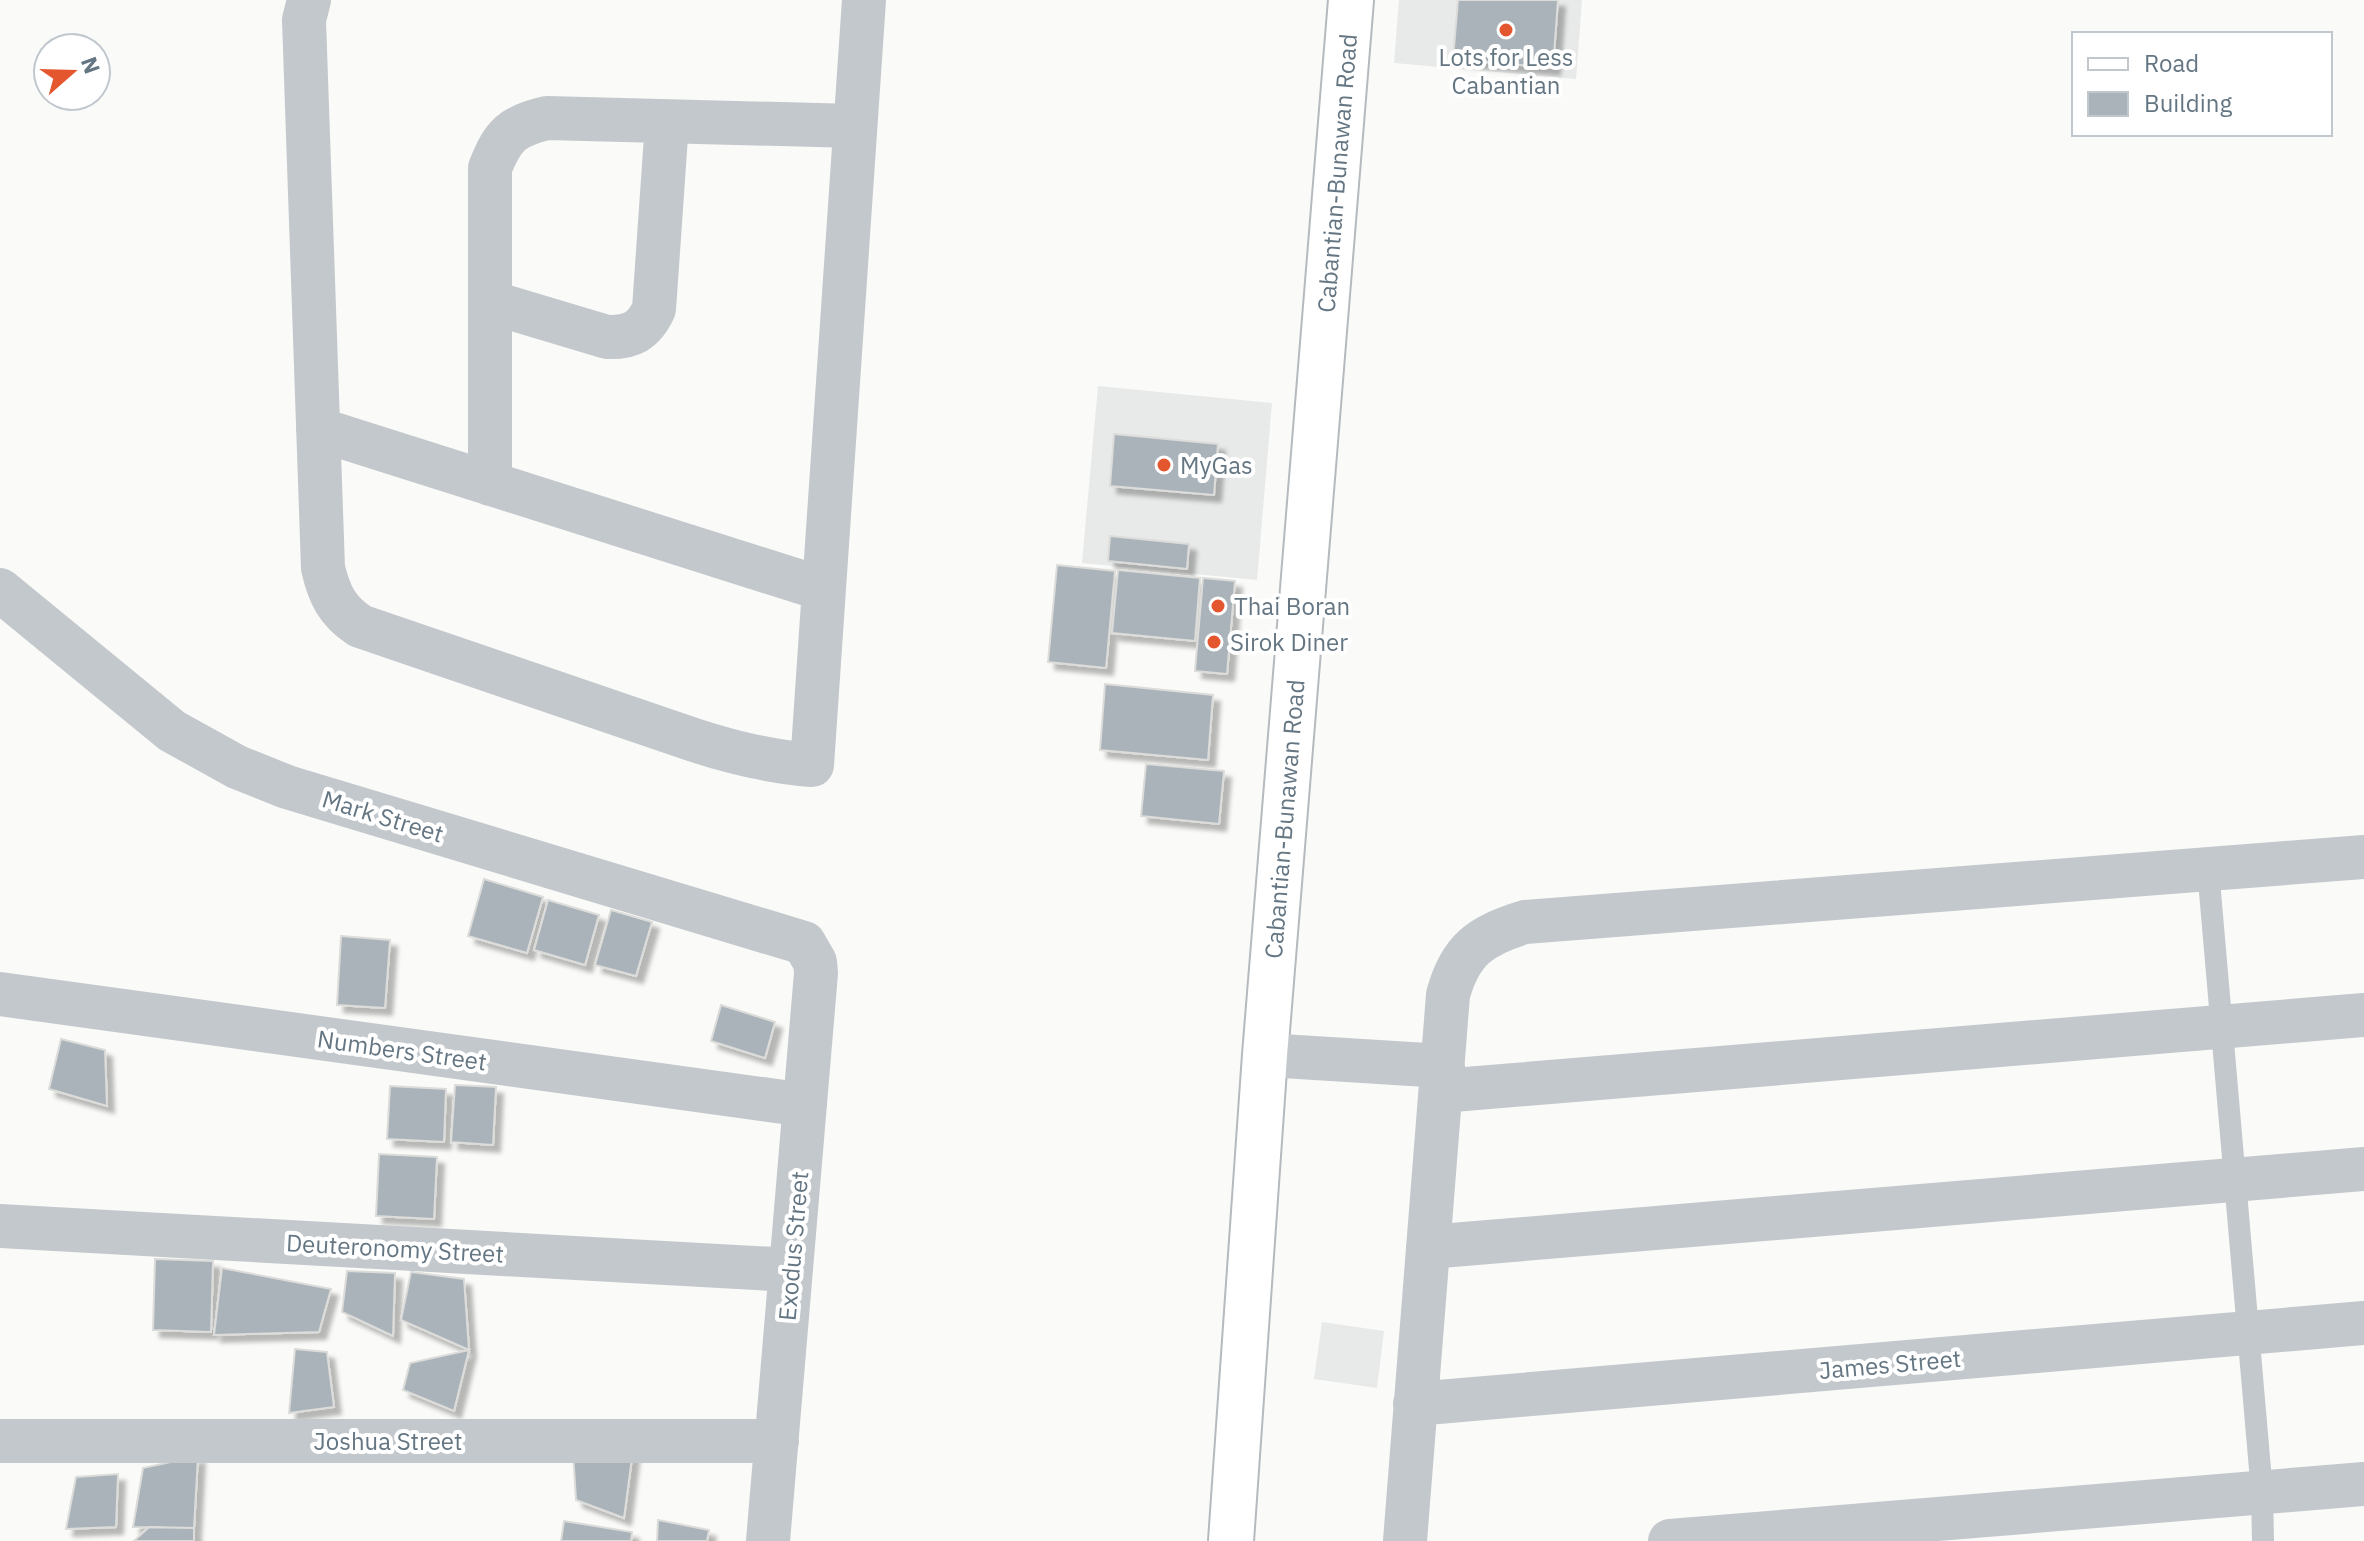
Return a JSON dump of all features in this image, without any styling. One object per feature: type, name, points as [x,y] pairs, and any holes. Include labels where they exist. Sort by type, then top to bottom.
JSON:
[{"type":"main road","name":"Cabantian-Bunawan Road","points":[[1231,1541],[1265,1055],[1351,0]]},
{"type":"street","points":[[309,0],[304,20],[323,568],[335,604],[346,617],[360,626],[742,756],[812,765],[864,0]]},
{"type":"street","points":[[490,484],[490,168],[498,146],[509,132],[525,123],[547,118],[855,126]]},
{"type":"street","points":[[490,302],[607,337],[622,338],[635,334],[647,323],[654,309],[667,122]]},
{"type":"street","points":[[318,429],[823,589]]},
{"type":"street","name":"Mark Street","points":[[0,590],[172,731],[237,767],[287,787],[796,939],[804,943],[811,953]]},
{"type":"street","points":[[1405,1541],[1448,995],[1455,971],[1469,951],[1484,939],[1525,922],[2364,857]]},
{"type":"street","name":"Exodus Street","points":[[768,1541],[816,973],[811,953]]},
{"type":"street","name":"Numbers Street","points":[[0,994],[805,1105]]},
{"type":"street","points":[[1265,1055],[1442,1079],[2364,1015]]},
{"type":"street","points":[[1428,1247],[2364,1169]]},
{"type":"street","name":"Deuteronomy Street","points":[[0,1226],[791,1270]]},
{"type":"street","name":"James Street","points":[[1415,1404],[2364,1323]]},
{"type":"street","name":"Joshua Street","points":[[0,1441],[777,1441]]},
{"type":"street","points":[[1670,1541],[1898,1532],[2262,1492],[2364,1484]]},
{"type":"lane","points":[[2208,869],[2262,1492],[2263,1541]]},
{"type":"shaded area","points":[[1399,0],[1582,0],[1576,79],[1394,63]]},
{"type":"shaded area","points":[[1098,386],[1272,403],[1257,580],[1082,563]]},
{"type":"shaded area","points":[[1322,1322],[1384,1331],[1377,1388],[1314,1379]]},
{"type":"building","name":"Lots for Less Cabantian","points":[[1458,0],[1558,0],[1553,68],[1453,59]]},
{"type":"building","name":"MyGas","points":[[1114,434],[1218,444],[1214,495],[1110,486]]},
{"type":"building","points":[[1110,536],[1189,544],[1187,569],[1108,561]]},
{"type":"building","points":[[1057,565],[1115,571],[1106,668],[1048,662]]},
{"type":"building","points":[[1118,570],[1200,578],[1195,641],[1112,633]]},
{"type":"building","points":[[1203,578],[1235,581],[1227,674],[1195,671]]},
{"type":"building","points":[[1105,684],[1213,695],[1208,760],[1100,750]]},
{"type":"building","points":[[1146,764],[1224,771],[1219,824],[1141,816]]},
{"type":"building","points":[[484,879],[543,897],[527,953],[468,936]]},
{"type":"building","points":[[548,900],[599,915],[585,965],[534,950]]},
{"type":"building","points":[[611,910],[652,922],[636,976],[595,965]]},
{"type":"building","points":[[341,936],[390,940],[385,1008],[337,1005]]},
{"type":"building","points":[[721,1005],[775,1022],[765,1058],[711,1041]]},
{"type":"building","points":[[61,1039],[105,1050],[107,1106],[49,1089]]},
{"type":"building","points":[[455,1085],[496,1087],[493,1145],[451,1142]]},
{"type":"building","points":[[390,1086],[446,1089],[444,1142],[387,1139]]},
{"type":"building","points":[[379,1154],[437,1157],[434,1219],[376,1216]]},
{"type":"building","points":[[155,1259],[213,1261],[211,1332],[153,1330]]},
{"type":"building","points":[[222,1268],[331,1289],[319,1332],[214,1335]]},
{"type":"building","points":[[347,1271],[395,1273],[393,1336],[342,1312]]},
{"type":"building","points":[[411,1272],[464,1279],[469,1350],[401,1320]]},
{"type":"building","points":[[295,1349],[327,1352],[334,1407],[289,1413]]},
{"type":"building","points":[[469,1350],[454,1411],[403,1390],[410,1363]]},
{"type":"building","points":[[633,1450],[624,1518],[576,1500],[573,1452]]},
{"type":"building","points":[[198,1456],[194,1528],[133,1527],[143,1468]]},
{"type":"building","points":[[118,1474],[116,1527],[66,1529],[76,1477]]},
{"type":"building","points":[[658,1520],[709,1530],[707,1541],[657,1541]]},
{"type":"building","points":[[564,1521],[632,1532],[631,1541],[561,1541]]},
{"type":"building","points":[[149,1527],[194,1528],[194,1541],[134,1541]]},
{"type":"place","name":"Lots for Less Cabantian","points":[[1506,30]]},
{"type":"place","name":"MyGas","points":[[1164,465]]},
{"type":"place","name":"Thai Boran","points":[[1218,606]]},
{"type":"place","name":"Sirok Diner","points":[[1214,642]]}]
